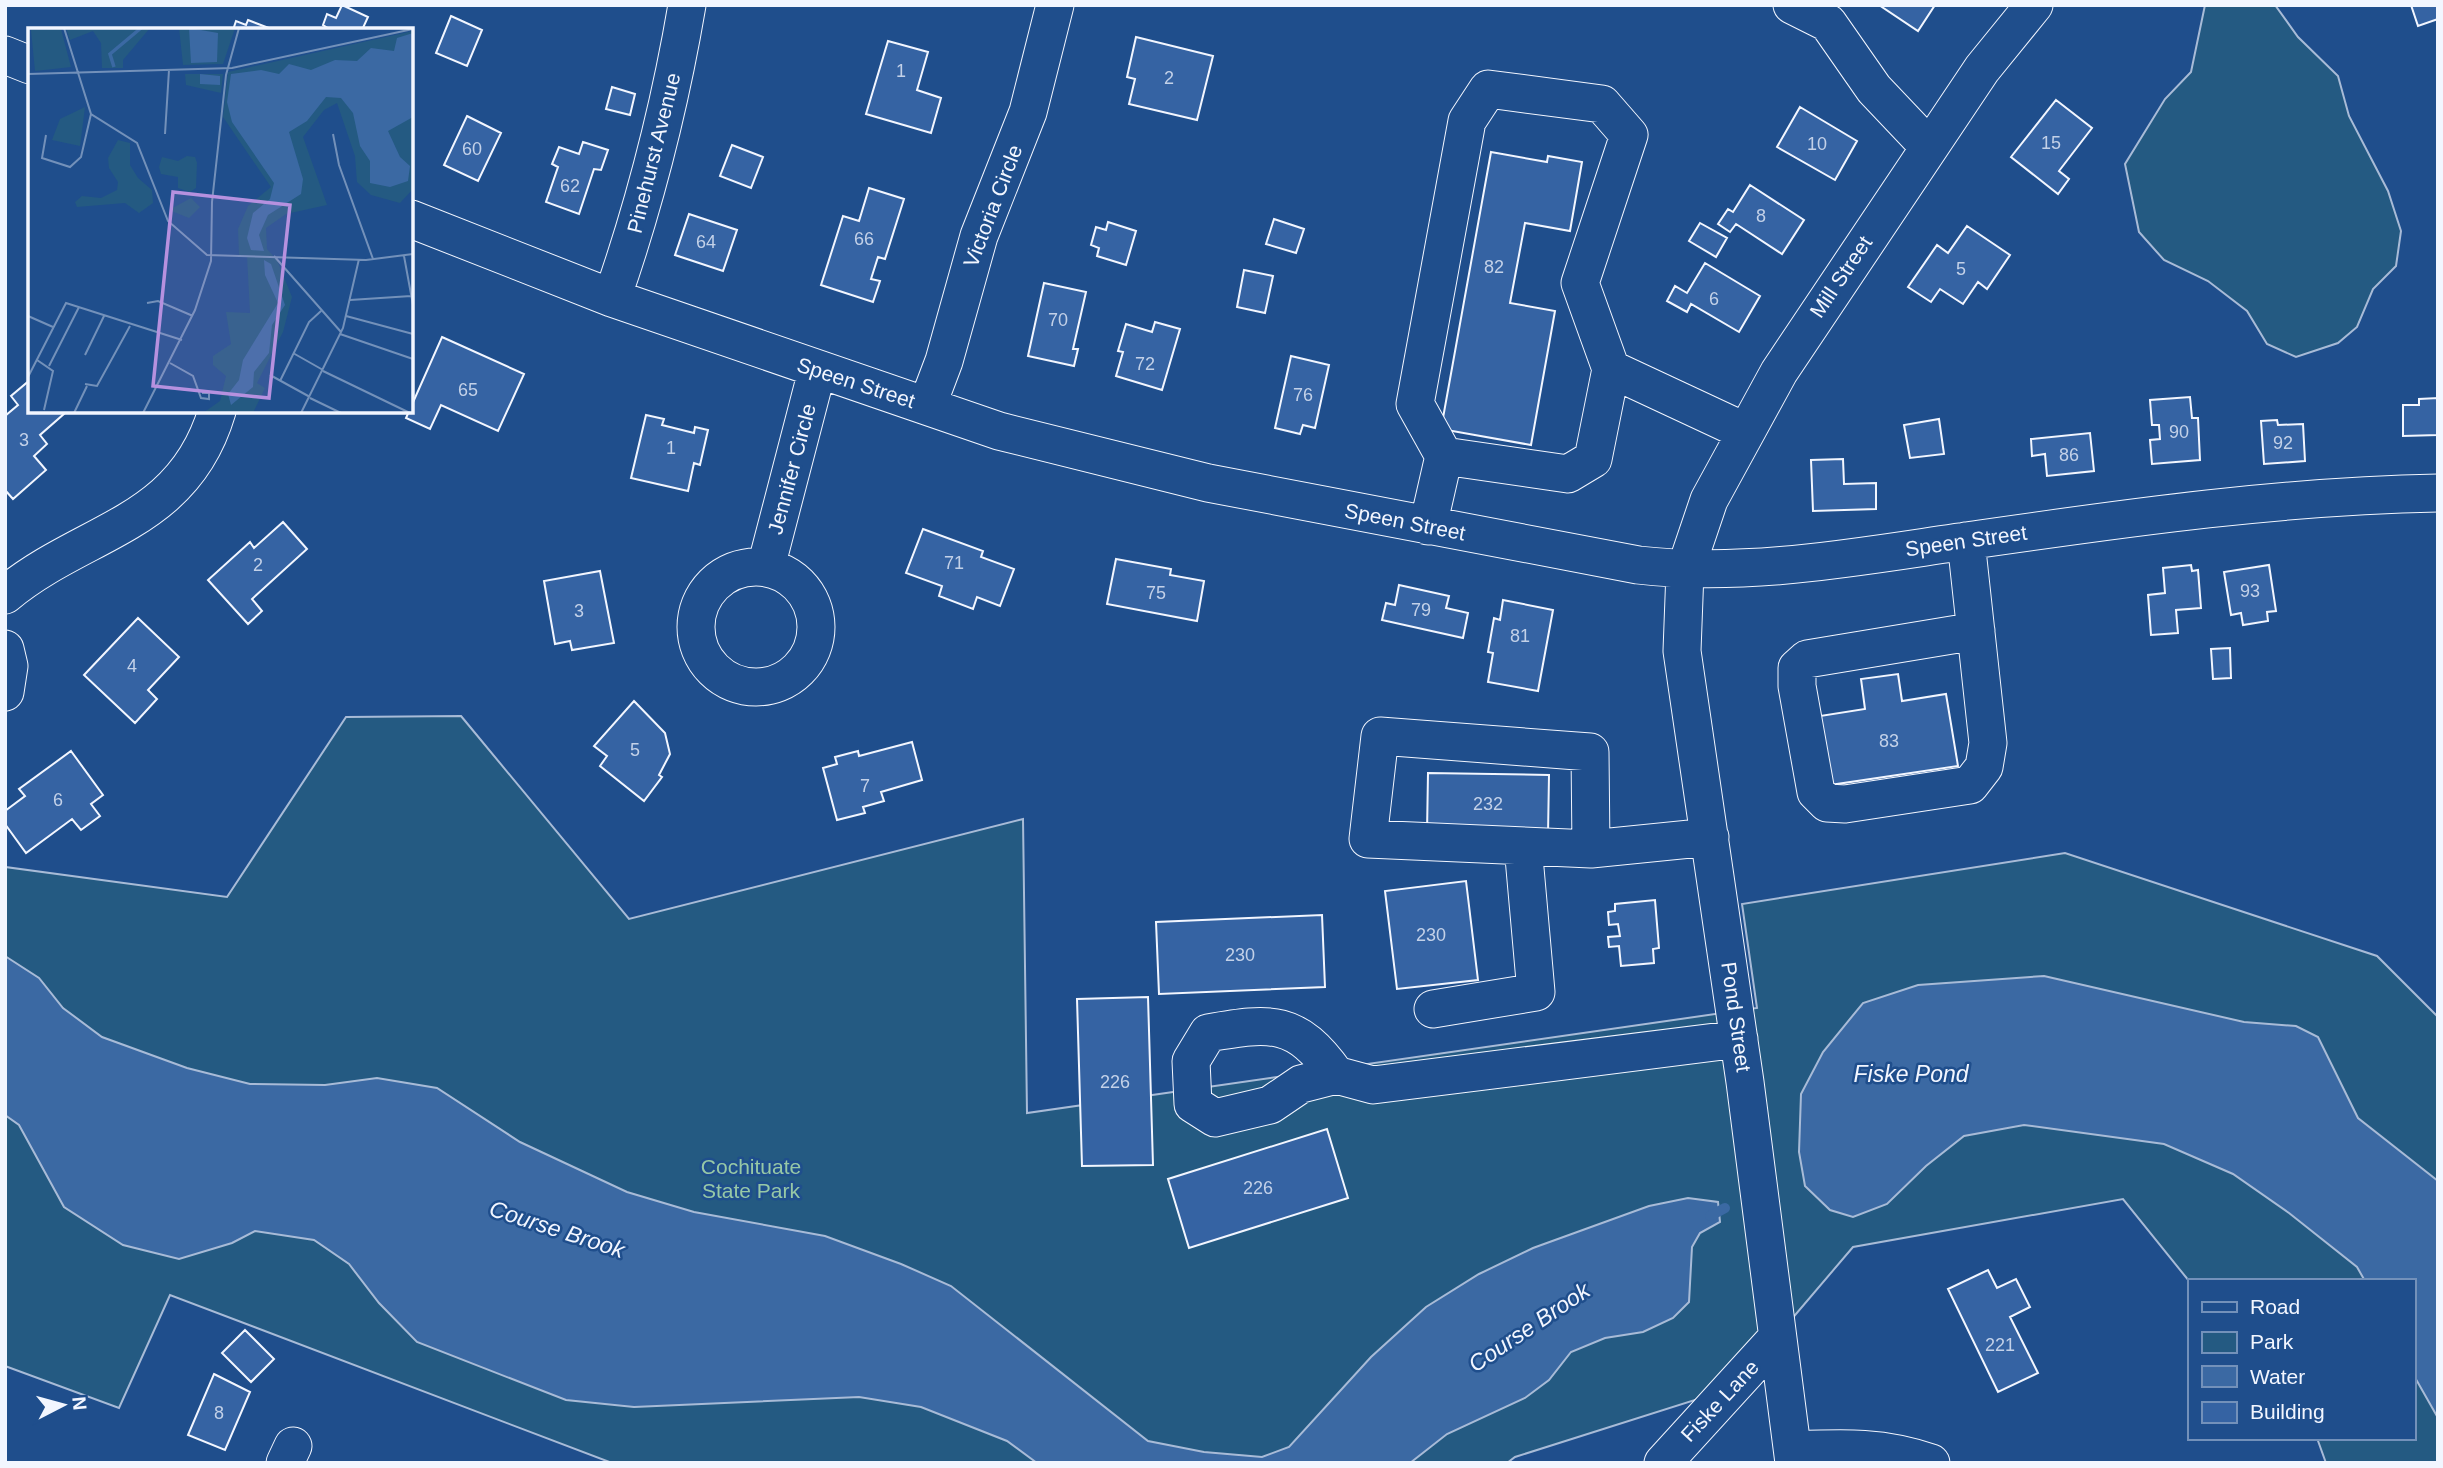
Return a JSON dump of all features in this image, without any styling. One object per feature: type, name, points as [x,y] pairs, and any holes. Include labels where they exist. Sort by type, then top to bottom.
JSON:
[{"type":"street","name":"Pinehurst Avenue","points":[[612,298],[653,162],[687,5]]},
{"type":"street","name":"Victoria Circle","points":[[927,406],[944,361],[979,236],[1028,111],[1055,5]]},
{"type":"street","points":[[1793,5],[1828,23],[1874,89],[1929,147]]},
{"type":"street","name":"Mill Street","points":[[1685,571],[1709,500],[1816,314],[1982,69],[2034,5]]},
{"type":"street","points":[[5,55],[28,64]]},
{"type":"street","points":[[1428,526],[1444,456],[1415,404],[1467,121],[1488,89],[1602,104],[1629,135],[1580,283],[1611,369],[1593,459],[1568,474],[1444,456]]},
{"type":"street","name":"Speen Street","points":[[413,220],[612,298],[817,371],[999,431],[1139,468],[1575,555],[1685,571],[1812,563],[2220,506],[2313,498],[2438,493]]},
{"type":"street","points":[[1611,369],[1746,432]]},
{"type":"street","name":"Jennifer Circle","points":[[766,568],[817,371]]},
{"type":"street","points":[[5,595],[33,572],[149,510],[168,494],[199,454],[216,413]]},
{"type":"street","points":[[1966,541],[1976,631],[1987,743],[1984,766],[1970,785],[1844,804],[1827,803],[1816,792],[1797,686],[1797,668],[1807,659],[1976,631]]},
{"type":"street","name":"Pond Street","points":[[1685,571],[1682,651],[1739,1039],[1793,1457]]},
{"type":"street","points":[[5,649],[9,666],[5,692]]},
{"type":"street","points":[[1591,849],[1590,752],[1380,736],[1368,839],[1591,849],[1710,837]]},
{"type":"street","points":[[1433,1009],[1536,992],[1523,846]]},
{"type":"street","points":[[1336,1075],[1373,1085],[1739,1039]]},
{"type":"street","name":"Fiske Lane","points":[[1663,1463],[1777,1338]]},
{"type":"street","points":[[1793,1457],[1851,1447],[1899,1451],[1931,1463]]},
{"type":"green space","points":[[2205,5],[2275,5],[2298,37],[2338,76],[2349,116],[2388,191],[2401,231],[2396,266],[2373,289],[2357,327],[2338,343],[2296,357],[2267,344],[2247,311],[2208,281],[2164,260],[2139,232],[2125,164],[2165,99],[2191,72]]},
{"type":"green space","name":"Cochituate State Park","points":[[461,716],[629,919],[1023,819],[1027,1113],[1757,1008],[1742,904],[2065,853],[2377,956],[2438,1017],[2438,1463],[2326,1463],[2318,1440],[2415,1440],[2415,1279],[2188,1280],[2123,1199],[1853,1247],[1733,1388],[1515,1457],[1507,1463],[612,1463],[170,1295],[119,1408],[5,1366],[5,867],[227,897],[346,717]]},
{"type":"water","points":[[5,956],[39,978],[63,1008],[102,1037],[187,1068],[250,1084],[325,1085],[377,1078],[437,1088],[520,1142],[627,1192],[694,1212],[825,1236],[901,1264],[951,1286],[1148,1441],[1204,1452],[1262,1457],[1289,1447],[1371,1357],[1426,1307],[1479,1274],[1533,1248],[1649,1206],[1688,1198],[1718,1202],[1720,1222],[1700,1233],[1692,1247],[1689,1302],[1673,1318],[1643,1332],[1605,1338],[1571,1352],[1549,1380],[1525,1398],[1447,1434],[1410,1463],[1037,1463],[1007,1441],[921,1407],[859,1397],[634,1407],[566,1400],[417,1342],[379,1303],[349,1264],[314,1240],[255,1231],[232,1243],[179,1259],[123,1245],[64,1207],[19,1125],[5,1115]]},
{"type":"water","name":"Fiske Pond","points":[[2044,976],[2244,1022],[2296,1026],[2318,1037],[2358,1118],[2438,1181],[2438,1418],[2415,1378],[2415,1279],[2364,1279],[2357,1267],[2289,1213],[2233,1174],[2164,1144],[2024,1125],[1964,1136],[1926,1166],[1887,1204],[1853,1217],[1830,1210],[1805,1186],[1799,1152],[1801,1094],[1823,1052],[1863,1003],[1918,985]]},
{"type":"building","points":[[342,5],[368,17],[363,28],[328,28],[323,25],[327,14],[336,18]]},
{"type":"building","points":[[1879,5],[1935,5],[1918,31]]},
{"type":"building","points":[[2411,5],[2438,5],[2438,19],[2418,26]]},
{"type":"building","points":[[451,16],[482,30],[467,66],[436,53]]},
{"type":"building","points":[[248,20],[269,28],[234,28],[236,21],[246,25]]},
{"type":"building","points":[[1136,37],[1213,56],[1197,120],[1129,104],[1135,79],[1127,77]]},
{"type":"building","points":[[888,41],[928,52],[917,90],[941,98],[931,133],[866,114]]},
{"type":"building","points":[[612,87],[635,94],[630,115],[606,109]]},
{"type":"building","points":[[2056,100],[2092,128],[2059,171],[2069,179],[2058,194],[2011,157]]},
{"type":"building","points":[[1800,107],[1857,141],[1835,180],[1777,147]]},
{"type":"building","points":[[467,116],[501,133],[478,181],[444,165]]},
{"type":"building","points":[[583,142],[608,150],[601,170],[594,169],[579,214],[546,202],[558,167],[552,164],[559,147],[579,154]]},
{"type":"building","points":[[732,145],[763,157],[751,188],[720,176]]},
{"type":"building","points":[[1491,152],[1547,162],[1548,156],[1582,162],[1570,231],[1525,223],[1510,303],[1555,311],[1531,445],[1441,429]]},
{"type":"building","points":[[1750,185],[1804,220],[1782,254],[1736,224],[1730,232],[1718,224],[1728,209],[1733,212]]},
{"type":"building","points":[[869,188],[904,199],[885,259],[878,257],[871,279],[880,281],[873,302],[821,285],[843,216],[859,221]]},
{"type":"building","points":[[689,214],[737,230],[723,271],[675,255]]},
{"type":"building","points":[[1274,219],[1304,229],[1296,253],[1266,244]]},
{"type":"building","points":[[1108,222],[1136,231],[1126,265],[1097,256],[1099,248],[1091,245],[1096,227],[1106,230]]},
{"type":"building","points":[[1700,223],[1727,238],[1716,257],[1689,241]]},
{"type":"building","points":[[1967,226],[2010,255],[1987,289],[1978,282],[1963,304],[1940,289],[1931,302],[1908,287],[1937,245],[1948,253]]},
{"type":"building","points":[[1705,263],[1760,296],[1739,332],[1691,304],[1687,312],[1667,301],[1675,286],[1687,293]]},
{"type":"building","points":[[1244,270],[1273,276],[1265,313],[1237,307]]},
{"type":"building","points":[[1044,283],[1086,292],[1073,349],[1078,349],[1074,366],[1028,356]]},
{"type":"building","points":[[1155,322],[1180,329],[1162,390],[1116,376],[1123,352],[1118,351],[1126,324],[1152,332]]},
{"type":"building","points":[[442,337],[524,374],[498,431],[441,405],[430,429],[406,418],[408,413],[413,413],[413,402]]},
{"type":"building","points":[[1291,356],[1329,365],[1315,428],[1303,425],[1300,434],[1275,428]]},
{"type":"building","points":[[28,382],[28,413],[65,413],[40,435],[47,444],[34,456],[46,470],[13,499],[5,490],[5,416],[18,405],[11,396]]},
{"type":"building","points":[[2190,397],[2192,418],[2198,418],[2200,460],[2152,464],[2150,440],[2160,439],[2159,425],[2152,425],[2150,400]]},
{"type":"building","points":[[2438,398],[2438,435],[2403,436],[2403,405],[2419,405],[2419,399]]},
{"type":"building","points":[[646,415],[664,419],[662,425],[694,433],[695,427],[708,430],[700,465],[694,463],[688,491],[631,478]]},
{"type":"building","points":[[1939,419],[1944,454],[1910,458],[1904,425]]},
{"type":"building","points":[[2277,420],[2278,425],[2303,424],[2305,461],[2264,464],[2261,421]]},
{"type":"building","points":[[2090,433],[2094,471],[2047,476],[2045,454],[2032,456],[2031,439]]},
{"type":"building","points":[[1843,459],[1844,484],[1876,483],[1876,509],[1813,511],[1811,460]]},
{"type":"building","points":[[283,522],[307,549],[252,599],[262,611],[248,624],[208,580],[250,542],[254,548]]},
{"type":"building","points":[[923,529],[983,551],[981,557],[1014,569],[1000,606],[977,597],[973,609],[939,596],[942,586],[906,573]]},
{"type":"building","points":[[1116,559],[1171,569],[1170,575],[1204,581],[1197,621],[1107,604]]},
{"type":"building","points":[[2191,565],[2192,571],[2198,570],[2201,608],[2176,610],[2178,633],[2151,635],[2148,595],[2165,593],[2163,568]]},
{"type":"building","points":[[2269,565],[2276,611],[2267,612],[2268,621],[2243,625],[2241,613],[2231,615],[2224,572]]},
{"type":"building","points":[[600,571],[614,643],[572,650],[570,641],[555,644],[544,581]]},
{"type":"building","points":[[1399,585],[1449,596],[1446,608],[1468,613],[1463,638],[1382,620],[1386,603],[1395,605]]},
{"type":"building","points":[[1503,600],[1553,610],[1538,691],[1488,682],[1493,653],[1488,652],[1494,618],[1500,620]]},
{"type":"building","points":[[138,618],[179,657],[148,690],[157,699],[135,723],[84,675]]},
{"type":"building","points":[[2230,648],[2231,678],[2213,679],[2211,649]]},
{"type":"building","points":[[1898,674],[1902,701],[1946,694],[1958,766],[1830,785],[1820,716],[1865,709],[1861,679]]},
{"type":"building","points":[[634,701],[665,733],[670,754],[659,775],[662,777],[644,801],[600,766],[607,756],[594,746]]},
{"type":"building","points":[[912,742],[922,780],[881,792],[884,801],[863,807],[865,813],[837,820],[823,768],[837,764],[835,757],[858,751],[859,756]]},
{"type":"building","points":[[71,751],[103,795],[91,804],[100,816],[81,830],[72,819],[26,853],[5,824],[5,811],[25,796],[19,789]]},
{"type":"building","points":[[1428,773],[1549,775],[1548,835],[1427,833]]},
{"type":"building","points":[[1466,881],[1478,980],[1397,989],[1385,891]]},
{"type":"building","points":[[1655,900],[1659,948],[1653,949],[1654,963],[1621,966],[1619,946],[1609,947],[1608,937],[1620,936],[1618,924],[1609,925],[1608,912],[1615,911],[1615,904]]},
{"type":"building","points":[[1322,915],[1325,987],[1159,994],[1156,922]]},
{"type":"building","points":[[1148,997],[1153,1165],[1082,1166],[1077,999]]},
{"type":"building","points":[[1327,1129],[1348,1198],[1189,1248],[1168,1179]]},
{"type":"building","points":[[1988,1270],[1997,1288],[2016,1279],[2030,1307],[2010,1317],[2038,1373],[1998,1392],[1948,1289]]},
{"type":"building","points":[[245,1330],[274,1359],[251,1382],[222,1353]]},
{"type":"building","points":[[214,1374],[250,1392],[225,1450],[188,1435]]},
{"type":"waterway","name":"Course Brook","points":[[1710,1216],[1725,1208]]}]
